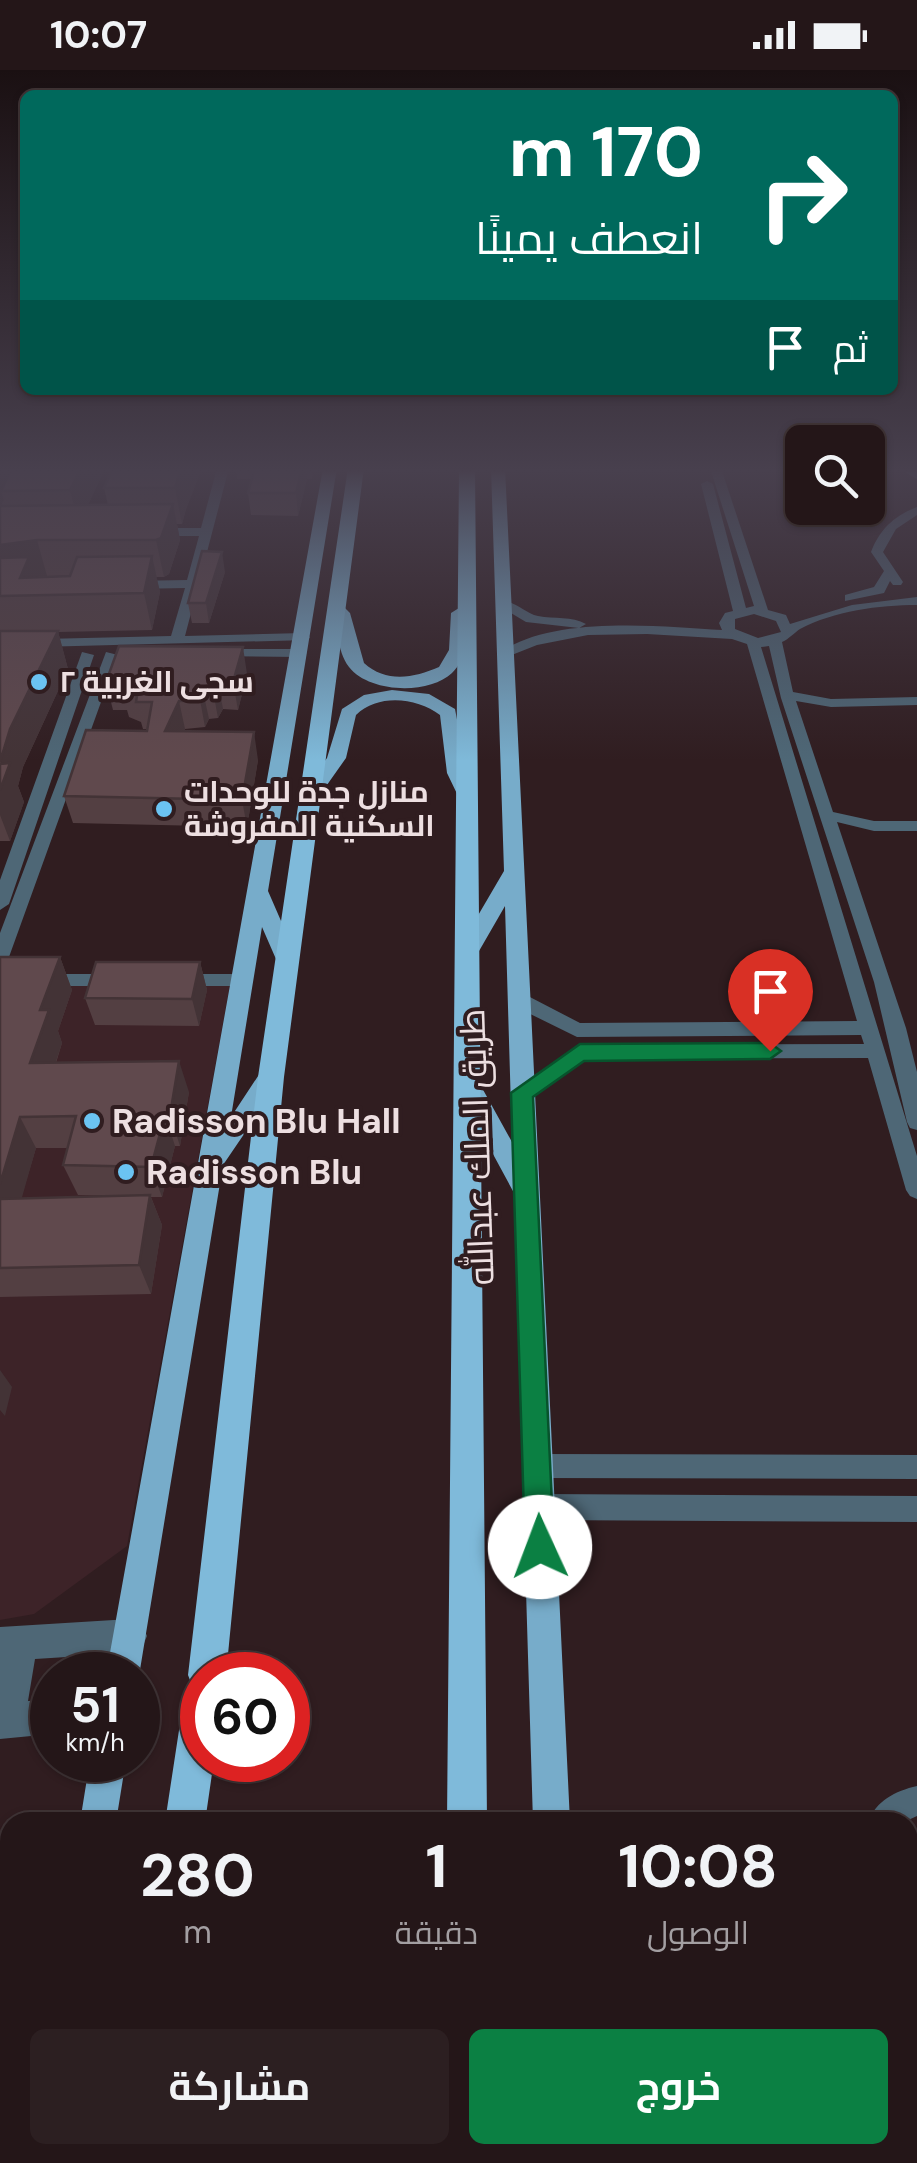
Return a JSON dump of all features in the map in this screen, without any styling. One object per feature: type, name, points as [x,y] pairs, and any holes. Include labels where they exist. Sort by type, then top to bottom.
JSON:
[{"type":"highway","points":[[210,1652],[271,1076],[344,566]]},
{"type":"highway","name":"طريق الملك عبدالله","points":[[467,566],[467,1812]]},
{"type":"highway","points":[[186,1812],[191,1782]]},
{"type":"main road","points":[[127,1652],[314,566]]},
{"type":"main road","name":"طريق الملك عبدالله","points":[[504,566],[552,1812]]},
{"type":"main road","points":[[339,607],[354,664],[371,676],[406,682],[434,677],[454,663],[460,613],[467,606]]},
{"type":"main road","points":[[315,788],[332,770],[338,737],[350,712],[374,697],[408,694],[424,698],[449,713],[457,773],[467,796]]},
{"type":"main road","points":[[467,953],[514,871]]},
{"type":"main road","points":[[259,894],[287,960]]},
{"type":"main road","points":[[212,1166],[271,1076]]},
{"type":"main road","points":[[467,1084],[526,1189]]},
{"type":"main road","points":[[454,1812],[468,1689]]},
{"type":"main road","points":[[100,1812],[104,1782]]},
{"type":"main road","points":[[201,1812],[203,1782]]},
{"type":"street","points":[[177,640],[197,566]]},
{"type":"street","points":[[728,566],[740,612],[729,629]]},
{"type":"street","points":[[751,566],[782,636],[791,705],[826,815],[907,1030],[917,1122]]},
{"type":"street","points":[[884,566],[917,600]]},
{"type":"street","points":[[740,612],[804,612],[879,590],[888,574]]},
{"type":"street","points":[[115,586],[192,584]]},
{"type":"street","points":[[506,604],[531,619],[729,629],[753,642],[782,636],[814,619],[896,600],[917,600]]},
{"type":"street","points":[[508,653],[538,637],[584,632],[729,629]]},
{"type":"street","points":[[0,644],[177,640],[302,645]]},
{"type":"street","points":[[753,642],[917,1190]]},
{"type":"street","points":[[0,657],[302,645]]},
{"type":"street","points":[[0,904],[87,655]]},
{"type":"street","points":[[0,957],[110,655]]},
{"type":"street","points":[[791,705],[917,701]]},
{"type":"street","points":[[826,815],[874,826],[917,826]]},
{"type":"street","points":[[834,837],[874,826]]},
{"type":"street","points":[[0,980],[244,980]]},
{"type":"street","points":[[518,1000],[577,1030],[870,1028]]},
{"type":"street","points":[[522,1093],[580,1052],[876,1052]]},
{"type":"street","points":[[536,1466],[917,1466]]},
{"type":"street","points":[[538,1507],[917,1508]]},
{"type":"street","points":[[30,1719],[3,1721],[11,1644],[130,1636]]},
{"type":"street","points":[[894,1812],[902,1804],[917,1801]]},
{"type":"shaded area","points":[[7,984],[230,985],[127,1546],[34,1614],[0,1620],[0,1002]]},
{"type":"building","points":[[0,566],[25,566],[20,578],[70,576],[74,566],[150,566],[144,593],[0,596]]},
{"type":"building","points":[[198,566],[218,566],[206,603],[188,603]]},
{"type":"building","points":[[0,631],[58,631],[10,729],[0,762]]},
{"type":"building","points":[[119,646],[243,647],[233,682],[218,682],[213,691],[203,691],[200,700],[179,701],[165,731],[254,732],[242,800],[64,796],[86,730],[147,731],[152,702],[136,702],[137,696],[122,690],[125,683],[106,682]]},
{"type":"building","points":[[10,763],[0,790],[0,764]]},
{"type":"building","points":[[0,957],[60,957],[40,1010],[49,1010],[30,1063],[179,1061],[170,1115],[165,1115],[151,1167],[63,1165],[76,1116],[20,1117],[0,1184]]},
{"type":"building","points":[[96,962],[200,962],[192,999],[85,998]]},
{"type":"building","points":[[150,1195],[139,1265],[0,1268],[0,1199]]},
{"type":"place","name":"سجى الغربية ٢","points":[[39,682]]},
{"type":"place","name":"منازل جدة للوحدات السكنية المفروشة","points":[[164,809]]},
{"type":"place","name":"Radisson Blu Hall","points":[[92,1121]]},
{"type":"place","name":"Radisson Blu","points":[[126,1172]]},
{"type":"route","points":[[540,1547],[522,1093],[580,1052],[770,1051]]}]
